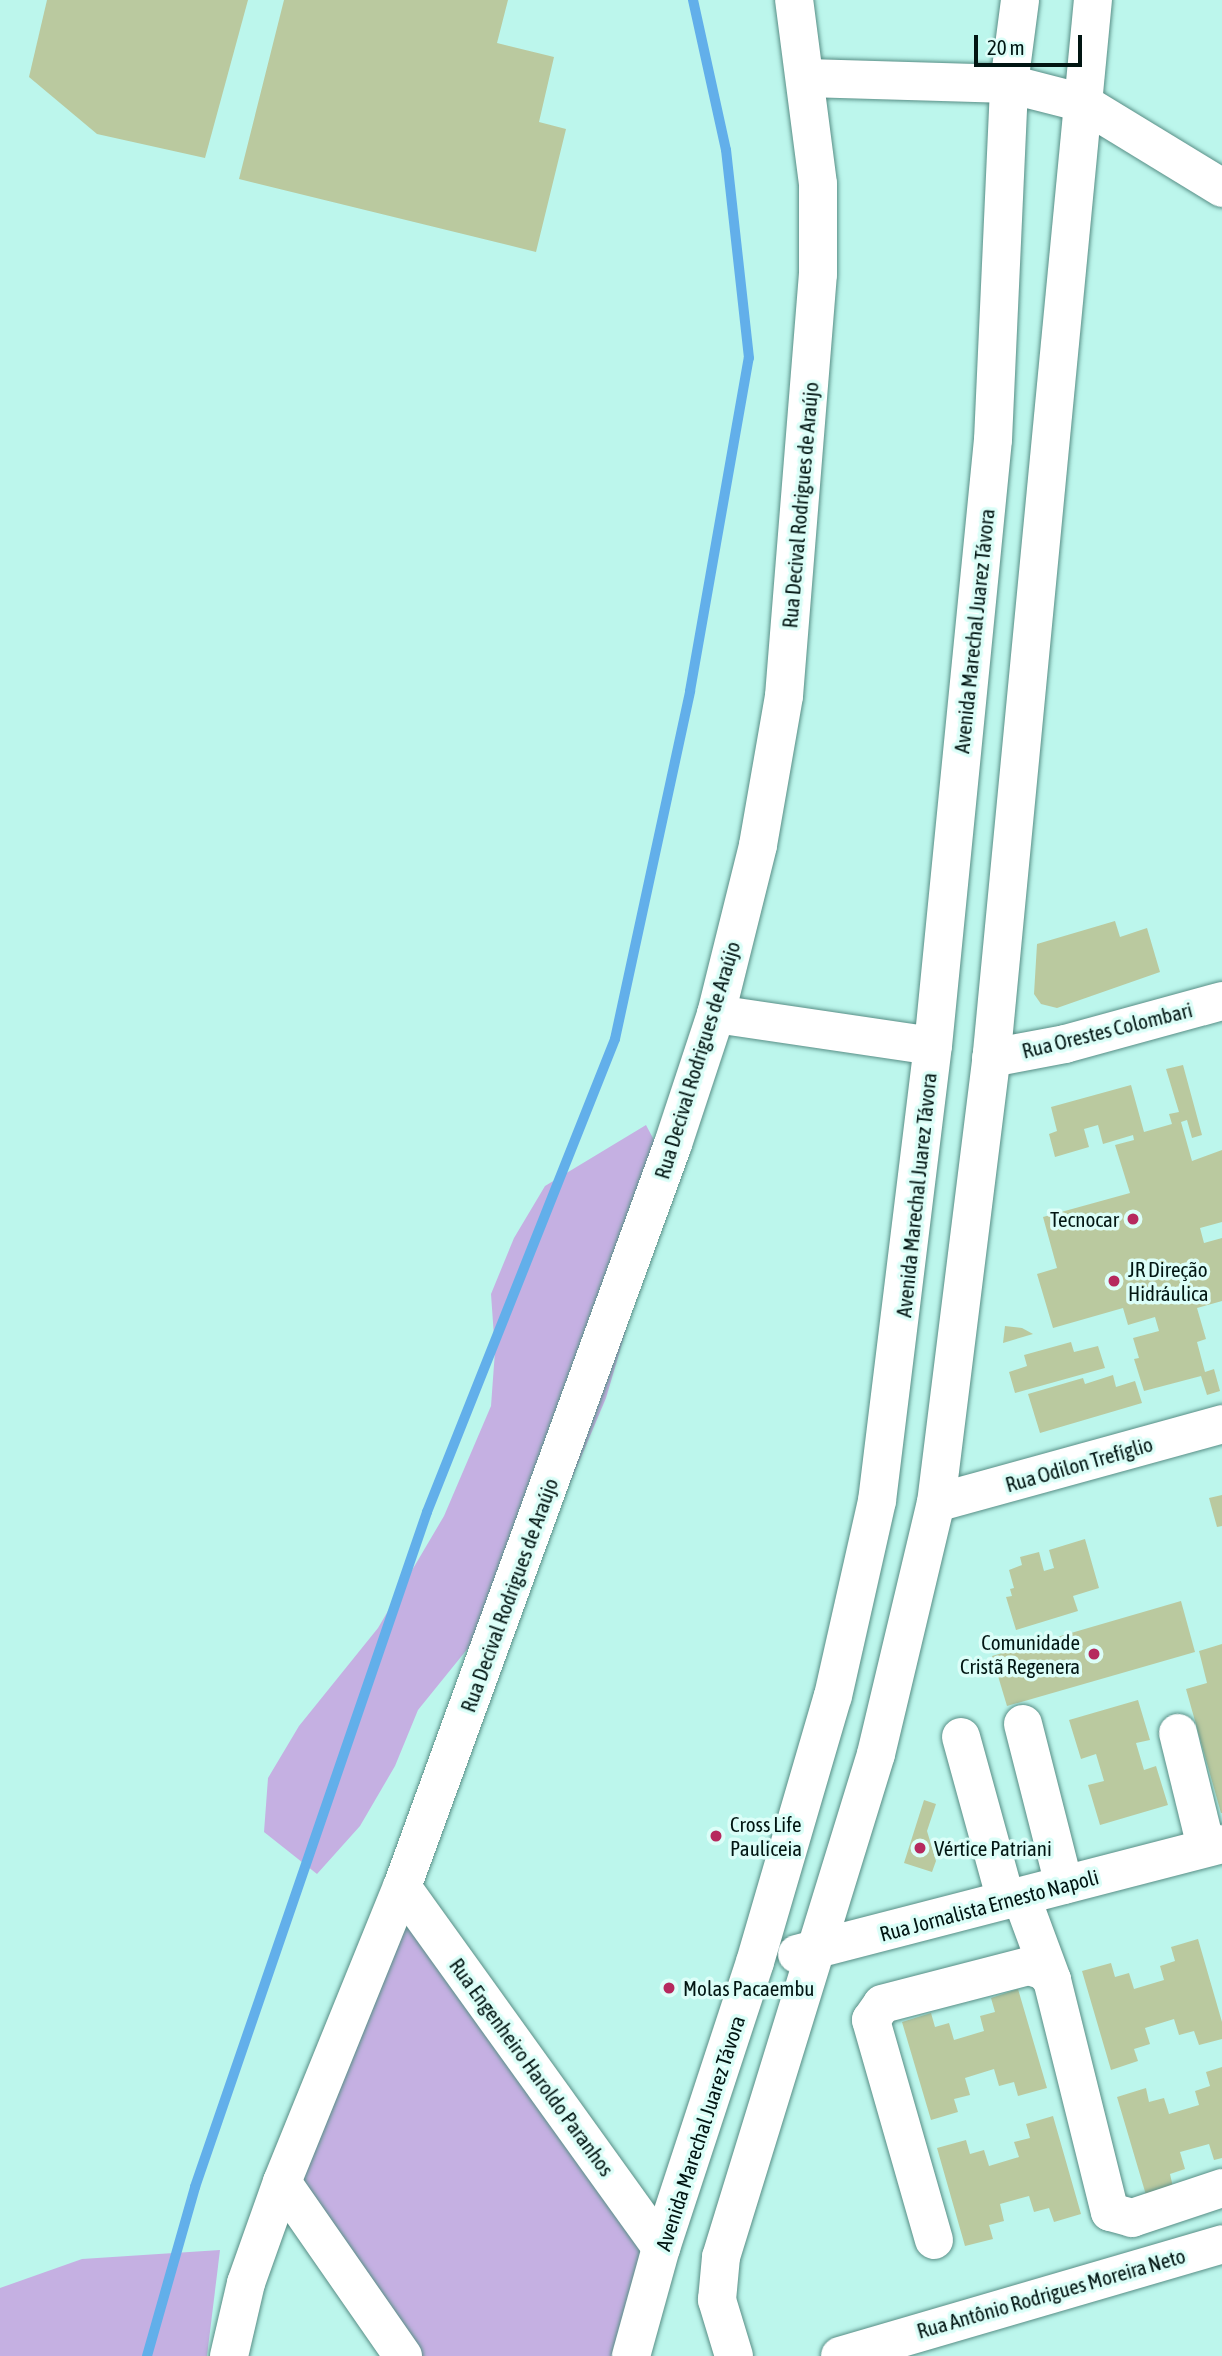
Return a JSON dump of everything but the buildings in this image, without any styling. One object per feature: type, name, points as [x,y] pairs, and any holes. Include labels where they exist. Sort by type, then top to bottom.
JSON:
[{"type":"street","name":"Rua Decival Rodrigues de Araújo","points":[[229,2356],[246,2283],[282,2182],[331,2069],[402,1886],[616,1303],[716,1014],[758,845],[784,696],[818,274],[818,184],[807,78],[794,0]]},
{"type":"street","name":"Avenida Marechal Juarez Távora","points":[[631,2356],[661,2248],[755,1962],[833,1696],[865,1566],[897,1354],[933,1046],[993,440],[1009,85],[1020,0]]},
{"type":"street","points":[[734,2356],[717,2300],[721,2257],[877,1754],[936,1503],[991,1058],[1093,0]]},
{"type":"street","points":[[807,78],[1009,85],[1083,103],[1222,188]]},
{"type":"street","name":"Rua Orestes Colombari","points":[[991,1058],[1065,1044],[1222,1000]]},
{"type":"street","points":[[716,1014],[933,1046]]},
{"type":"street","name":"Rua Odilon Trefíglio","points":[[936,1503],[1222,1424]]},
{"type":"street","points":[[1023,1724],[1065,1885]]},
{"type":"street","points":[[1178,1733],[1214,1845]]},
{"type":"street","points":[[961,1737],[1013,1898],[1052,1980],[1110,2212],[1132,2218],[1222,2189]]},
{"type":"street","name":"Rua Jornalista Ernesto Napoli","points":[[755,1962],[817,1951],[1214,1845]]},
{"type":"street","name":"Rua Engenheiro Haroldo Paranhos","points":[[402,1886],[661,2248]]},
{"type":"street","points":[[934,2240],[870,2026],[874,2014],[882,2004],[1029,1966],[1044,1971],[1052,1980]]},
{"type":"street","points":[[282,2182],[403,2356]]},
{"type":"street","name":"Rua Antônio Rodrigues Moreira Neto","points":[[840,2356],[1222,2244]]},
{"type":"shaded area","points":[[646,1125],[672,1174],[606,1398],[536,1564],[418,1710],[395,1766],[360,1826],[317,1874],[264,1832],[268,1778],[299,1726],[378,1628],[444,1516],[491,1406],[495,1351],[491,1294],[514,1238],[545,1186]]},
{"type":"shaded area","points":[[401,1911],[645,2245],[618,2356],[415,2356],[290,2179]]},
{"type":"shaded area","points":[[220,2250],[207,2356],[0,2356],[0,2288],[82,2259]]},
{"type":"waterway","points":[[147,2356],[195,2187],[427,1512],[615,1039],[690,691],[749,358],[726,150],[693,0]]},
{"type":"place","name":"Tecnocar","points":[[1133,1219]]},
{"type":"place","name":"JR Direção Hidráulica","points":[[1114,1281]]},
{"type":"place","name":"Comunidade Cristã Regenera","points":[[1094,1654]]},
{"type":"place","name":"Cross Life Pauliceia","points":[[716,1836]]},
{"type":"place","name":"Vértice Patriani","points":[[920,1848]]},
{"type":"place","name":"Molas Pacaembu","points":[[669,1988]]}]
